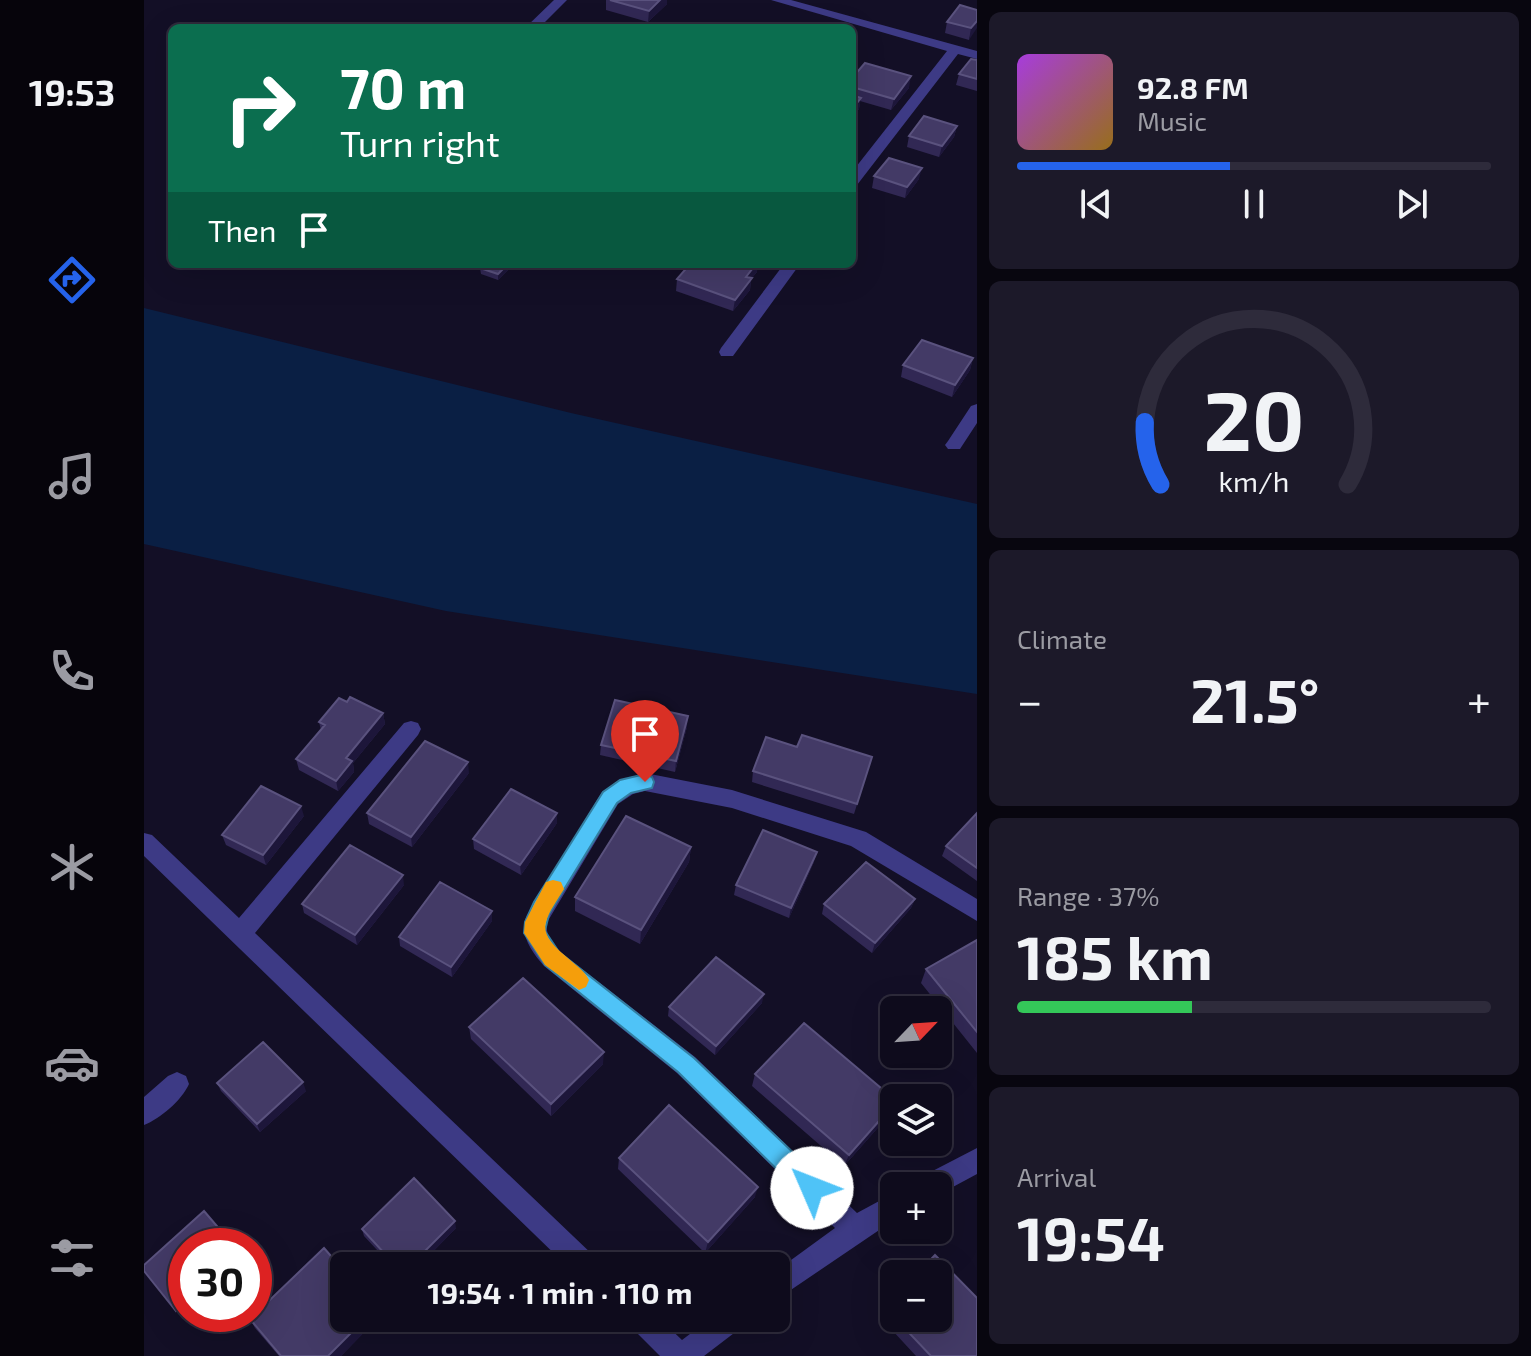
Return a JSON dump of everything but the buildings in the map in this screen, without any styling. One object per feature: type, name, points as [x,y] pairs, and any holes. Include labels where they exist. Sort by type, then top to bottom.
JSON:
[{"type":"street","points":[[536,24],[561,0]]},
{"type":"street","points":[[777,0],[977,55]]},
{"type":"street","points":[[856,177],[955,49]]},
{"type":"street","points":[[727,352],[789,268]]},
{"type":"street","points":[[954,445],[977,410]]},
{"type":"street","points":[[240,934],[411,729]]},
{"type":"street","points":[[855,1229],[686,1065],[552,959],[535,933],[535,922],[610,798],[627,786],[645,782],[732,799],[858,839],[977,911]]},
{"type":"street","points":[[144,842],[571,1252]]},
{"type":"street","points":[[144,1113],[177,1084]]},
{"type":"street","points":[[952,1174],[977,1160]]},
{"type":"street","points":[[790,1277],[880,1214]]},
{"type":"street","points":[[655,1332],[680,1356],[713,1332]]},
{"type":"water","points":[[144,308],[571,413],[977,504],[977,694],[446,611],[144,544]]},
{"type":"slow traffic","points":[[553,889],[535,922],[535,933],[552,959],[579,980]]},
{"type":"route","points":[[645,782],[627,786],[610,798],[541,909],[535,922],[535,933],[552,959],[686,1065],[812,1188]]}]
